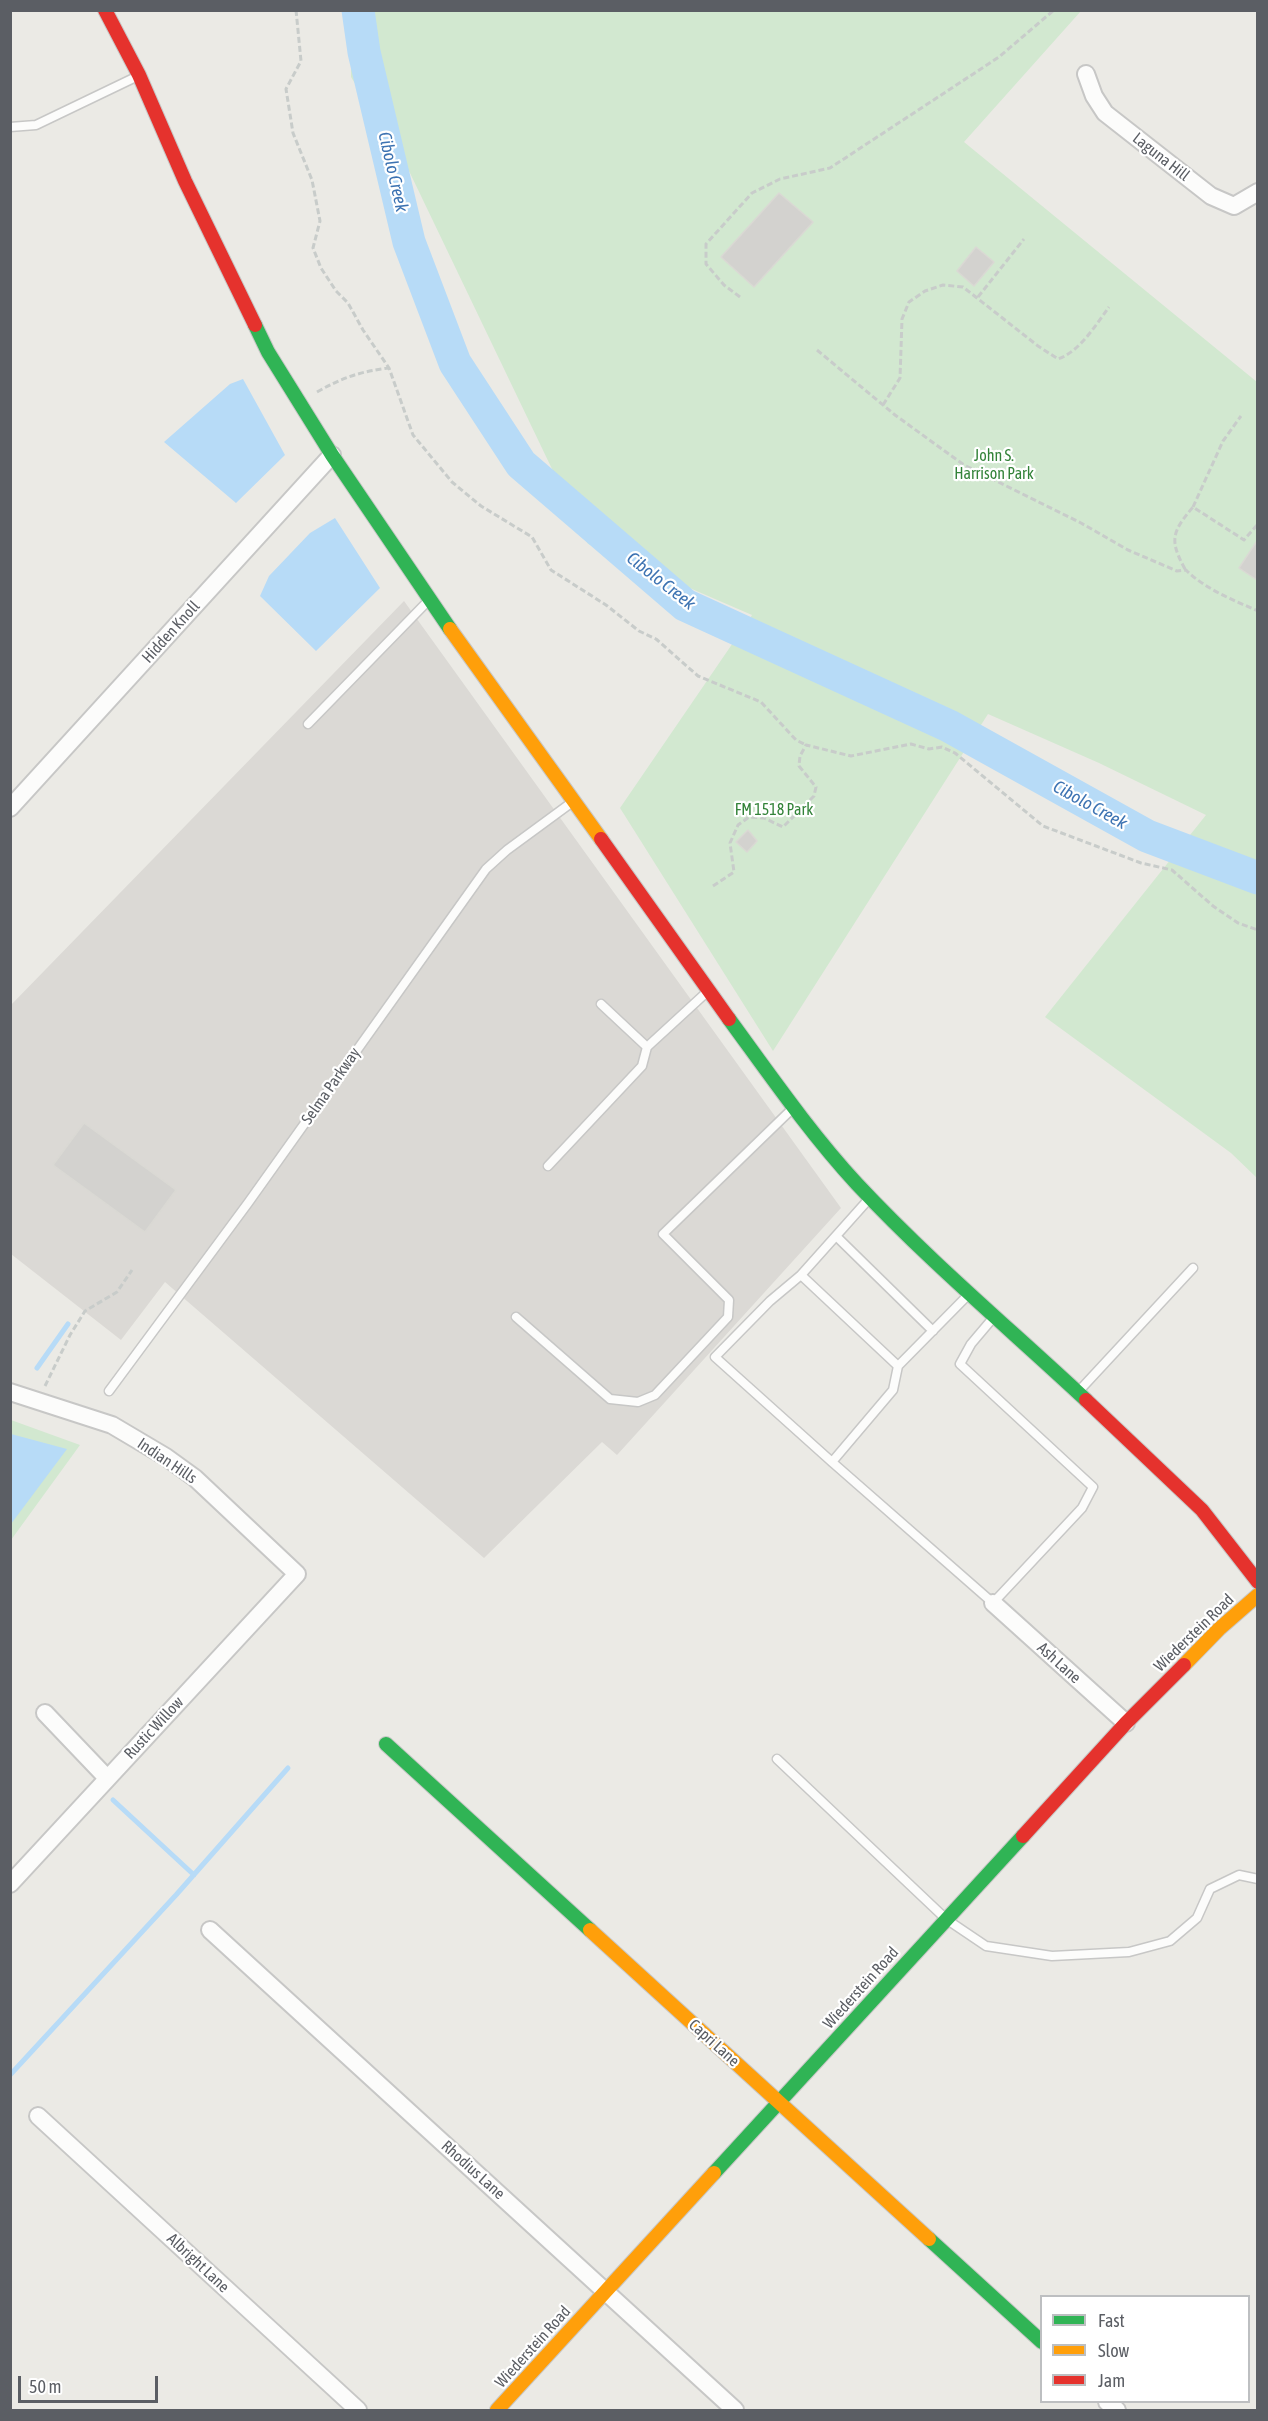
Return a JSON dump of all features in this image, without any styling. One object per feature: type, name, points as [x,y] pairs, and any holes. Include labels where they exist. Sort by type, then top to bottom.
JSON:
[{"type":"street","points":[[105,10],[139,75],[186,182],[268,352],[299,403],[429,599],[708,990],[814,1134],[871,1197],[1202,1510],[1257,1582]]},
{"type":"street","name":"Laguna Hill","points":[[1086,74],[1094,96],[1105,113],[1210,196],[1234,206],[1257,192]]},
{"type":"street","name":"Hidden Knoll","points":[[10,808],[332,455]]},
{"type":"street","name":"Indian Hills","points":[[10,1392],[112,1425],[166,1457],[195,1478],[297,1574]]},
{"type":"street","name":"Rustic Willow","points":[[10,1884],[297,1574]]},
{"type":"street","name":"Wiederstein Road","points":[[497,2410],[1126,1723],[1219,1629],[1257,1595]]},
{"type":"street","name":"Ash Lane","points":[[993,1603],[1126,1723]]},
{"type":"street","points":[[45,1713],[108,1778]]},
{"type":"street","name":"Capri Lane","points":[[386,1744],[1040,2341]]},
{"type":"street","name":"Rhodius Lane","points":[[210,1930],[735,2410]]},
{"type":"street","name":"Albright Lane","points":[[38,2116],[358,2410]]},
{"type":"lane","points":[[10,127],[36,125],[139,75]]},
{"type":"lane","points":[[308,724],[429,599]]},
{"type":"lane","name":"Selma Parkway","points":[[109,1391],[248,1203],[486,869],[507,850],[574,801]]},
{"type":"lane","points":[[548,1166],[642,1066],[647,1047],[708,990]]},
{"type":"lane","points":[[601,1004],[647,1047]]},
{"type":"lane","points":[[516,1317],[609,1399],[638,1402],[655,1395],[728,1317],[729,1300],[663,1234],[794,1107]]},
{"type":"lane","points":[[871,1197],[801,1275],[770,1301],[715,1357],[993,1603],[1082,1508],[1093,1487],[960,1364],[970,1344],[995,1315]]},
{"type":"lane","points":[[836,1236],[933,1331]]},
{"type":"lane","points":[[1078,1392],[1193,1268]]},
{"type":"lane","points":[[801,1275],[898,1366]]},
{"type":"lane","points":[[832,1462],[893,1390],[898,1366],[970,1293]]},
{"type":"lane","points":[[777,1759],[946,1919],[986,1946],[1052,1956],[1129,1952],[1170,1941],[1197,1918],[1210,1889],[1239,1875],[1257,1879]]},
{"type":"path","points":[[296,10],[301,61],[286,89],[293,133],[312,180],[320,220],[313,248],[321,268],[336,291],[348,303],[389,368],[413,435],[452,482],[482,506],[532,537],[550,570],[606,605],[639,631],[656,639],[698,676],[761,702],[796,740],[806,745],[851,756],[911,744],[929,749],[942,747],[969,764],[1043,826],[1141,863],[1172,870],[1213,906],[1238,923],[1257,930]]},
{"type":"path","points":[[740,297],[724,285],[706,264],[706,244],[752,193],[780,179],[830,168],[999,57],[1054,10]]},
{"type":"path","points":[[978,297],[1024,239]]},
{"type":"path","points":[[883,405],[900,378],[902,319],[909,302],[925,291],[943,285],[963,287],[1058,359],[1067,356],[1078,345],[1109,307]]},
{"type":"path","points":[[817,350],[883,405],[964,465],[1055,510],[1128,550],[1177,571],[1186,570]]},
{"type":"path","points":[[299,403],[338,379],[357,373],[389,368]]},
{"type":"path","points":[[1241,416],[1223,441],[1193,507],[1181,520],[1173,539],[1176,553],[1191,576],[1257,611]]},
{"type":"path","points":[[1193,507],[1244,540],[1257,524]]},
{"type":"path","points":[[713,886],[734,872],[730,843],[738,825],[750,817],[764,818],[783,827],[814,796],[816,787],[799,766],[806,745]]},
{"type":"path","points":[[38,1401],[70,1335],[85,1311],[117,1292],[132,1270]]},
{"type":"shaded area","points":[[404,601],[841,1208],[617,1455],[602,1442],[484,1558],[165,1282],[121,1340],[11,1254],[10,1006]]},
{"type":"green space","points":[[351,11],[1081,11],[964,142],[1257,382],[1257,1178],[1231,1153],[1045,1017],[1206,815],[1099,763],[988,714],[773,1051],[620,808],[752,615],[588,544],[410,173],[351,77]]},
{"type":"green space","points":[[11,1420],[80,1445],[11,1540]]},
{"type":"water","points":[[243,379],[285,455],[236,503],[164,442],[230,384]]},
{"type":"water","points":[[335,518],[380,588],[316,651],[260,596],[269,576],[310,533]]},
{"type":"water","points":[[10,1434],[67,1449],[11,1524]]},
{"type":"building","points":[[779,193],[813,222],[754,287],[721,257]]},
{"type":"building","points":[[976,247],[994,262],[974,286],[957,271]]},
{"type":"building","points":[[1257,541],[1257,580],[1239,568]]},
{"type":"building","points":[[748,830],[757,841],[747,852],[736,842]]},
{"type":"building","points":[[84,1123],[176,1190],[145,1232],[53,1165]]},
{"type":"waterway","name":"Cibolo Creek","points":[[358,10],[364,52],[409,242],[455,363],[521,464],[685,605],[949,726],[1147,836],[1258,878]]},
{"type":"waterway","points":[[37,1368],[68,1324]]},
{"type":"waterway","points":[[10,2075],[176,1895],[288,1768]]},
{"type":"waterway","points":[[113,1800],[194,1875]]},
{"type":"traffic: fast","points":[[255,325],[268,352],[332,455],[450,629]]},
{"type":"traffic: fast","points":[[729,1019],[807,1124],[857,1184],[941,1267],[1086,1400]]},
{"type":"traffic: fast","points":[[386,1744],[590,1930]]},
{"type":"traffic: fast","points":[[714,2173],[1023,1836]]},
{"type":"traffic: fast","points":[[929,2239],[1040,2340]]},
{"type":"traffic: slow","points":[[450,629],[601,839]]},
{"type":"traffic: slow","points":[[1184,1665],[1219,1629],[1258,1595]]},
{"type":"traffic: slow","points":[[590,1930],[929,2239]]},
{"type":"traffic: slow","points":[[497,2410],[714,2173]]},
{"type":"traffic: jam","points":[[105,10],[139,75],[185,181],[255,325]]},
{"type":"traffic: jam","points":[[601,839],[729,1019]]},
{"type":"traffic: jam","points":[[1086,1400],[1202,1510],[1258,1582]]},
{"type":"traffic: jam","points":[[1023,1836],[1126,1723],[1184,1665]]},
{"type":"park label","name":"John S. Harrison Park","points":[[994,465]]},
{"type":"park label","name":"FM 1518 Park","points":[[774,810]]}]
